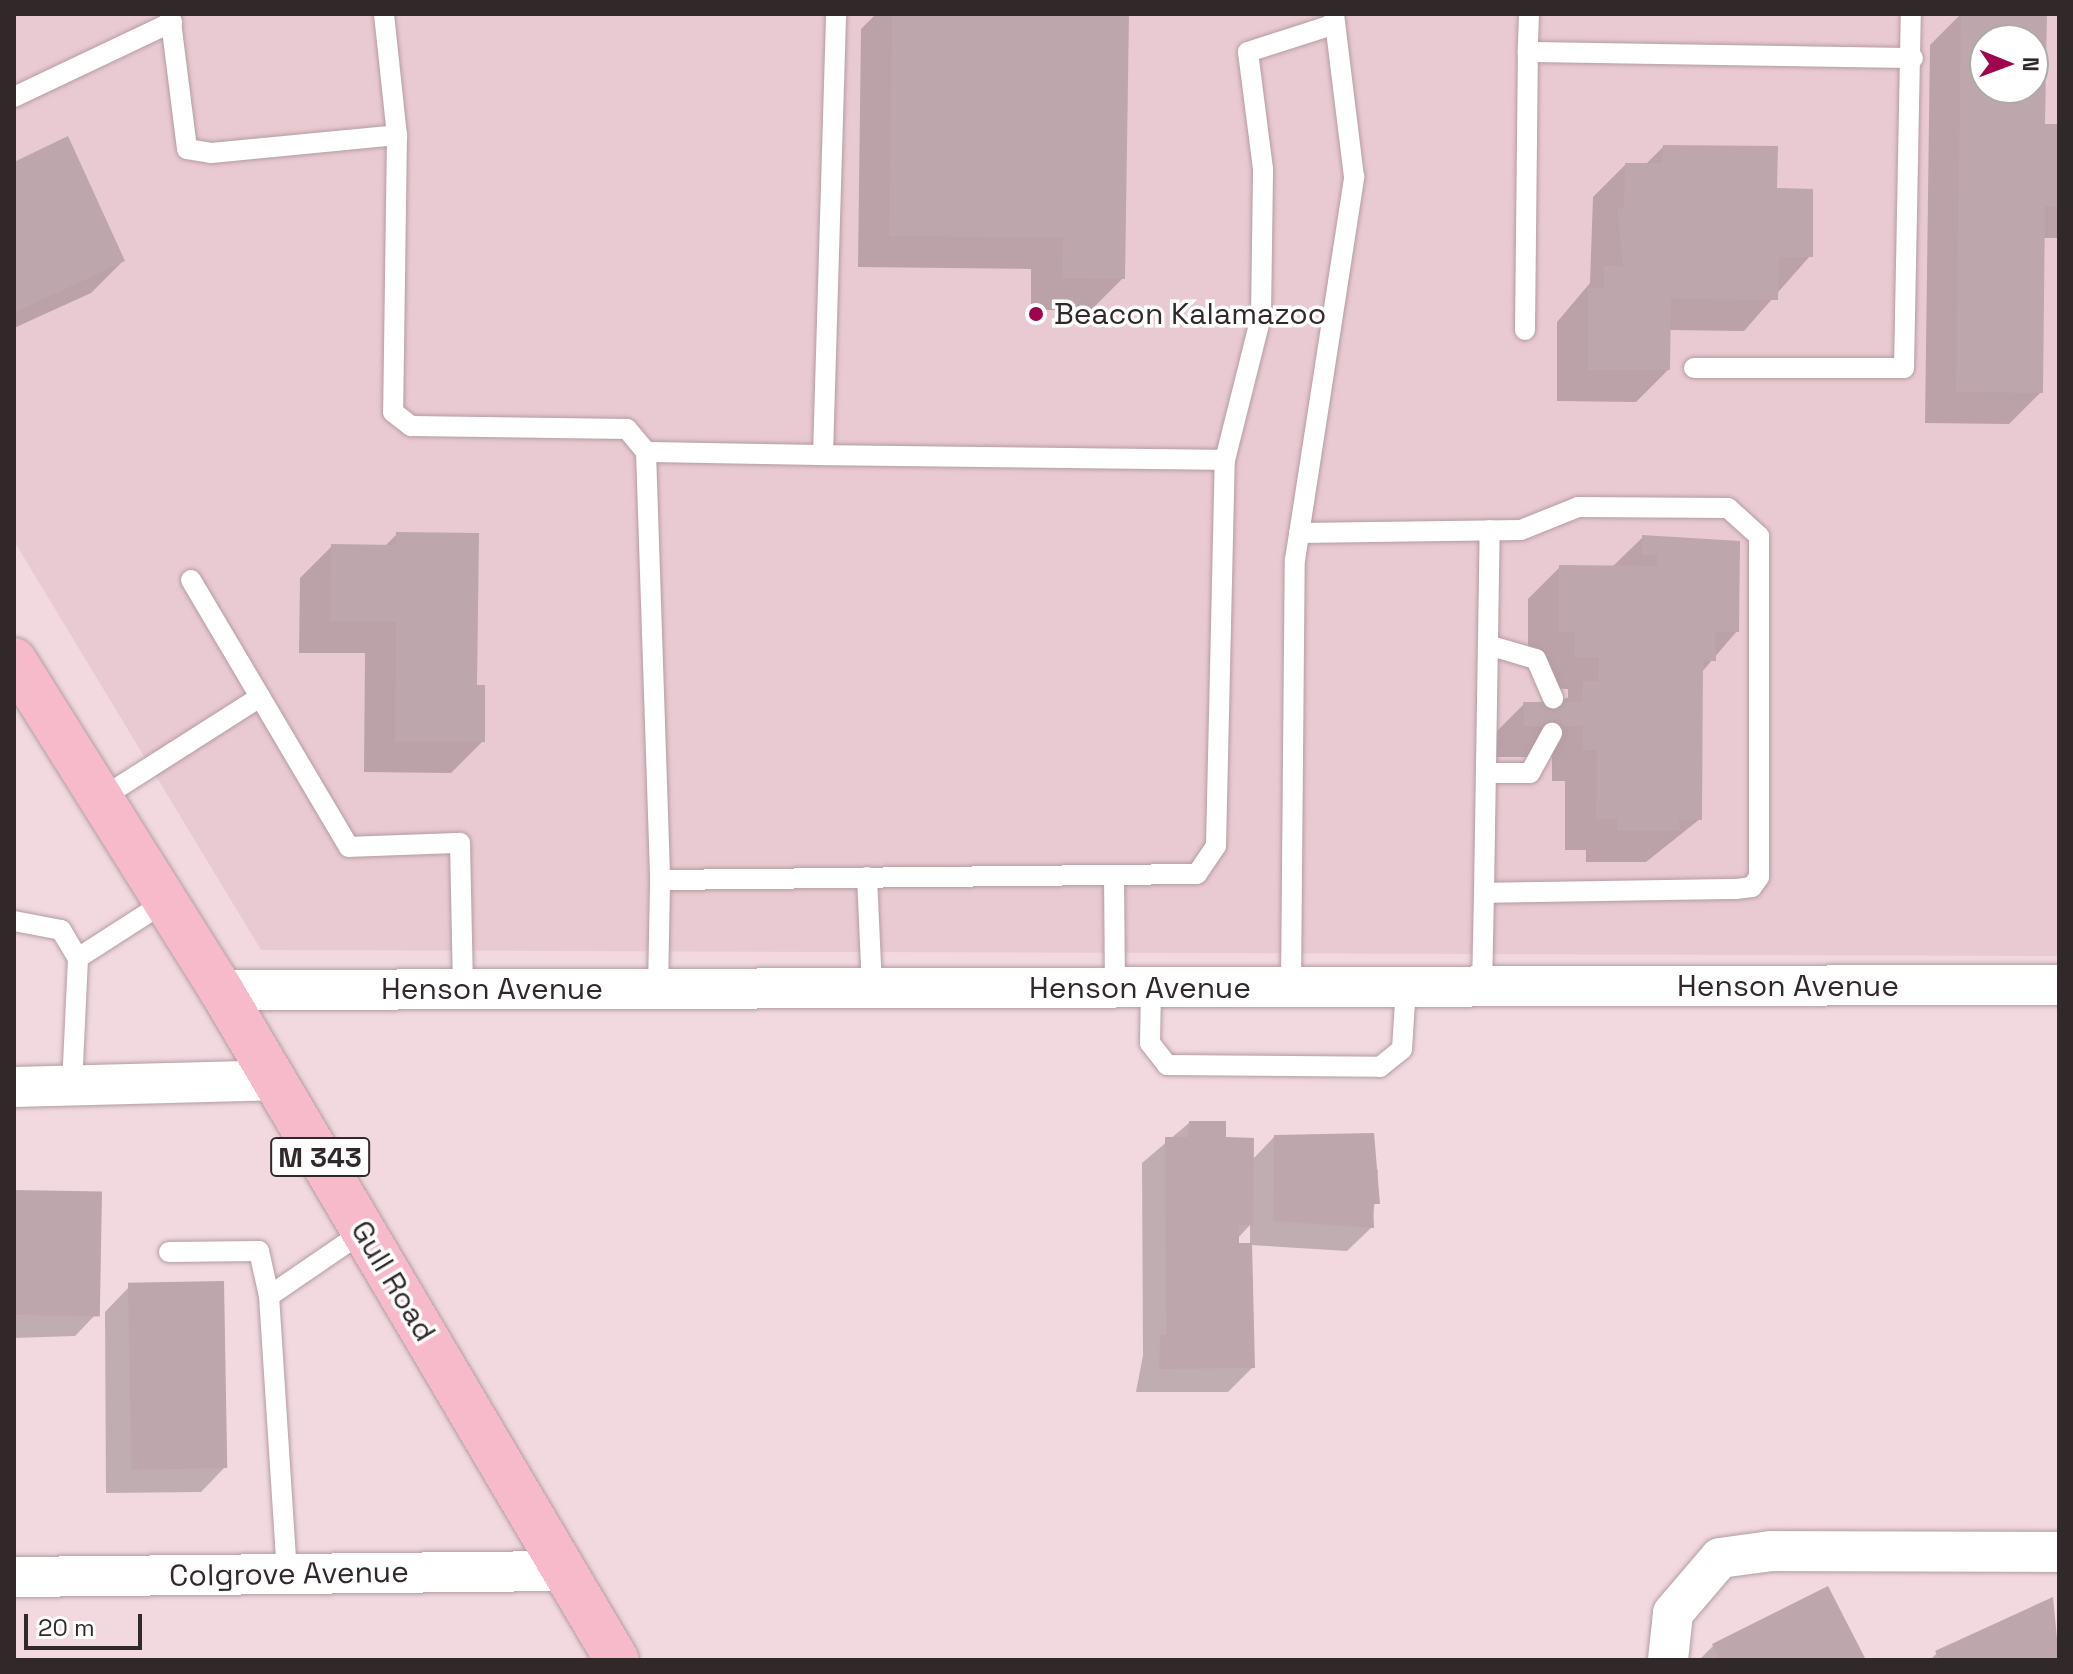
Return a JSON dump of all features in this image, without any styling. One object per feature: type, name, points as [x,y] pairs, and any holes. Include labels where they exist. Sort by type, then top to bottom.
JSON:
[{"type":"main road","name":"Gull Road","points":[[14,660],[221,990],[617,1660]]},
{"type":"street","name":"Henson Avenue","points":[[221,990],[2059,985]]},
{"type":"street","points":[[14,1087],[275,1080]]},
{"type":"street","points":[[1668,1660],[1673,1613],[1720,1558],[1771,1551],[2059,1552]]},
{"type":"street","name":"Colgrove Avenue","points":[[14,1577],[564,1571]]},
{"type":"lane","points":[[384,14],[397,135],[393,412],[411,426],[627,429],[646,452],[660,880],[658,989]]},
{"type":"lane","points":[[823,455],[836,14]]},
{"type":"lane","points":[[1525,330],[1529,14]]},
{"type":"lane","points":[[1694,368],[1904,368],[1913,58],[1911,14]]},
{"type":"lane","points":[[16,90],[171,18],[187,149],[211,153],[397,135]]},
{"type":"lane","points":[[660,880],[1197,874],[1216,846],[1225,460],[1261,317],[1263,169],[1248,52],[1334,19],[1354,177],[1299,533],[1291,987]]},
{"type":"lane","points":[[1528,52],[1913,58]]},
{"type":"lane","points":[[646,452],[1225,460]]},
{"type":"lane","points":[[1299,533],[1521,530],[1578,507],[1728,508],[1759,536],[1759,877],[1752,887],[1484,893]]},
{"type":"lane","points":[[1482,987],[1490,530]]},
{"type":"lane","points":[[191,580],[349,847],[460,843],[463,989]]},
{"type":"lane","points":[[1488,645],[1536,659],[1553,698]]},
{"type":"lane","points":[[100,799],[260,697]]},
{"type":"lane","points":[[1486,773],[1530,773],[1552,733]]},
{"type":"lane","points":[[1114,875],[1133,987],[1150,1043],[1167,1065],[1380,1067],[1402,1049],[1406,987]]},
{"type":"lane","points":[[867,877],[872,988]]},
{"type":"lane","points":[[78,958],[165,902]]},
{"type":"lane","points":[[14,921],[61,930],[78,958],[72,1086]]},
{"type":"lane","points":[[269,1296],[364,1231]]},
{"type":"lane","points":[[169,1252],[259,1251],[269,1296],[287,1574]]},
{"type":"shaded area","name":"Beacon Kalamazoo","points":[[14,14],[2059,14],[2059,956],[261,950],[14,541]]},
{"type":"building","points":[[892,14],[1129,14],[1125,279],[1062,278],[1063,238],[889,236]]},
{"type":"building","points":[[1961,14],[2047,14],[2047,24],[1969,24],[1969,104],[2045,104],[2045,124],[2059,124],[2059,207],[2045,206],[2043,393],[1956,392]]},
{"type":"building","points":[[68,136],[125,261],[14,313],[14,162]]},
{"type":"building","points":[[1663,145],[1778,146],[1777,188],[1813,189],[1813,257],[1779,257],[1778,300],[1671,299],[1670,370],[1588,370],[1588,288],[1604,288],[1604,266],[1623,266],[1617,208],[1624,208],[1625,163],[1662,163]]},
{"type":"building","points":[[396,532],[479,533],[477,685],[485,685],[485,742],[395,741],[396,622],[330,621],[331,544],[396,545]]},
{"type":"building","points":[[1642,535],[1740,541],[1739,632],[1715,632],[1716,661],[1703,661],[1702,820],[1679,820],[1680,831],[1617,831],[1617,819],[1596,819],[1597,750],[1583,750],[1583,726],[1524,726],[1523,702],[1582,702],[1583,681],[1598,681],[1599,657],[1574,657],[1575,632],[1559,632],[1559,565],[1657,566],[1657,555],[1642,555]]},
{"type":"building","points":[[1189,1121],[1226,1121],[1226,1137],[1254,1138],[1253,1225],[1239,1225],[1239,1243],[1252,1243],[1255,1368],[1159,1369],[1160,1335],[1166,1335],[1165,1137],[1188,1137]]},
{"type":"building","points":[[1374,1133],[1380,1204],[1373,1204],[1374,1228],[1273,1221],[1274,1135]]},
{"type":"building","points":[[14,1190],[102,1192],[100,1317],[14,1315]]},
{"type":"building","points":[[224,1281],[227,1468],[131,1470],[128,1283]]},
{"type":"building","points":[[1828,1586],[1866,1660],[1720,1660],[1712,1644]]},
{"type":"building","points":[[2053,1597],[2059,1660],[1940,1660],[1935,1651]]},
{"type":"place","name":"Beacon Kalamazoo","points":[[1036,314]]}]
